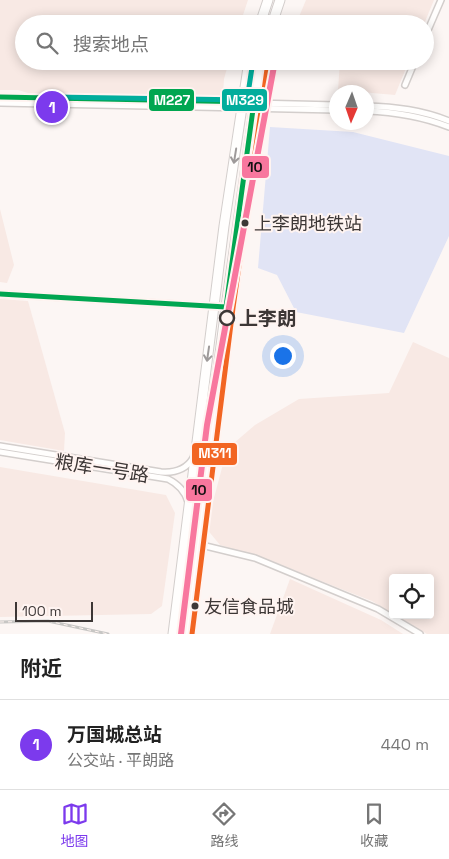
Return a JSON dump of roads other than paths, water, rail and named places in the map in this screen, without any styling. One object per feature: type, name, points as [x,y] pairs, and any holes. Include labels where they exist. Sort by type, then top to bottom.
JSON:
[{"type":"main road","points":[[263,15],[268,0]]},
{"type":"main road","points":[[275,15],[280,0]]},
{"type":"main road","points":[[173,634],[188,507],[248,70]]},
{"type":"main road","points":[[184,634],[226,307],[260,70]]},
{"type":"street","points":[[434,17],[441,0]]},
{"type":"street","points":[[405,85],[411,70]]},
{"type":"street","points":[[0,97],[242,105]]},
{"type":"street","points":[[0,103],[329,105]]},
{"type":"street","points":[[254,105],[329,110]]},
{"type":"street","points":[[374,106],[419,111],[449,121]]},
{"type":"street","points":[[374,111],[419,116],[449,127]]},
{"type":"street","points":[[0,294],[226,307]]},
{"type":"street","name":"粮库一号路","points":[[0,446],[161,472],[176,472],[183,469],[192,461],[195,455]]},
{"type":"street","name":"粮库一号路","points":[[0,452],[168,479],[180,487],[188,507]]},
{"type":"street","points":[[185,541],[255,558],[378,609],[420,634]]},
{"type":"railway","points":[[0,622],[48,621],[108,634]]},
{"type":"place","name":"万国城总站","points":[[52,107]]},
{"type":"place","name":"上李朗地铁站","points":[[245,223]]},
{"type":"place","name":"上李朗","points":[[227,318]]},
{"type":"place","name":"友信食品城","points":[[195,606]]}]
